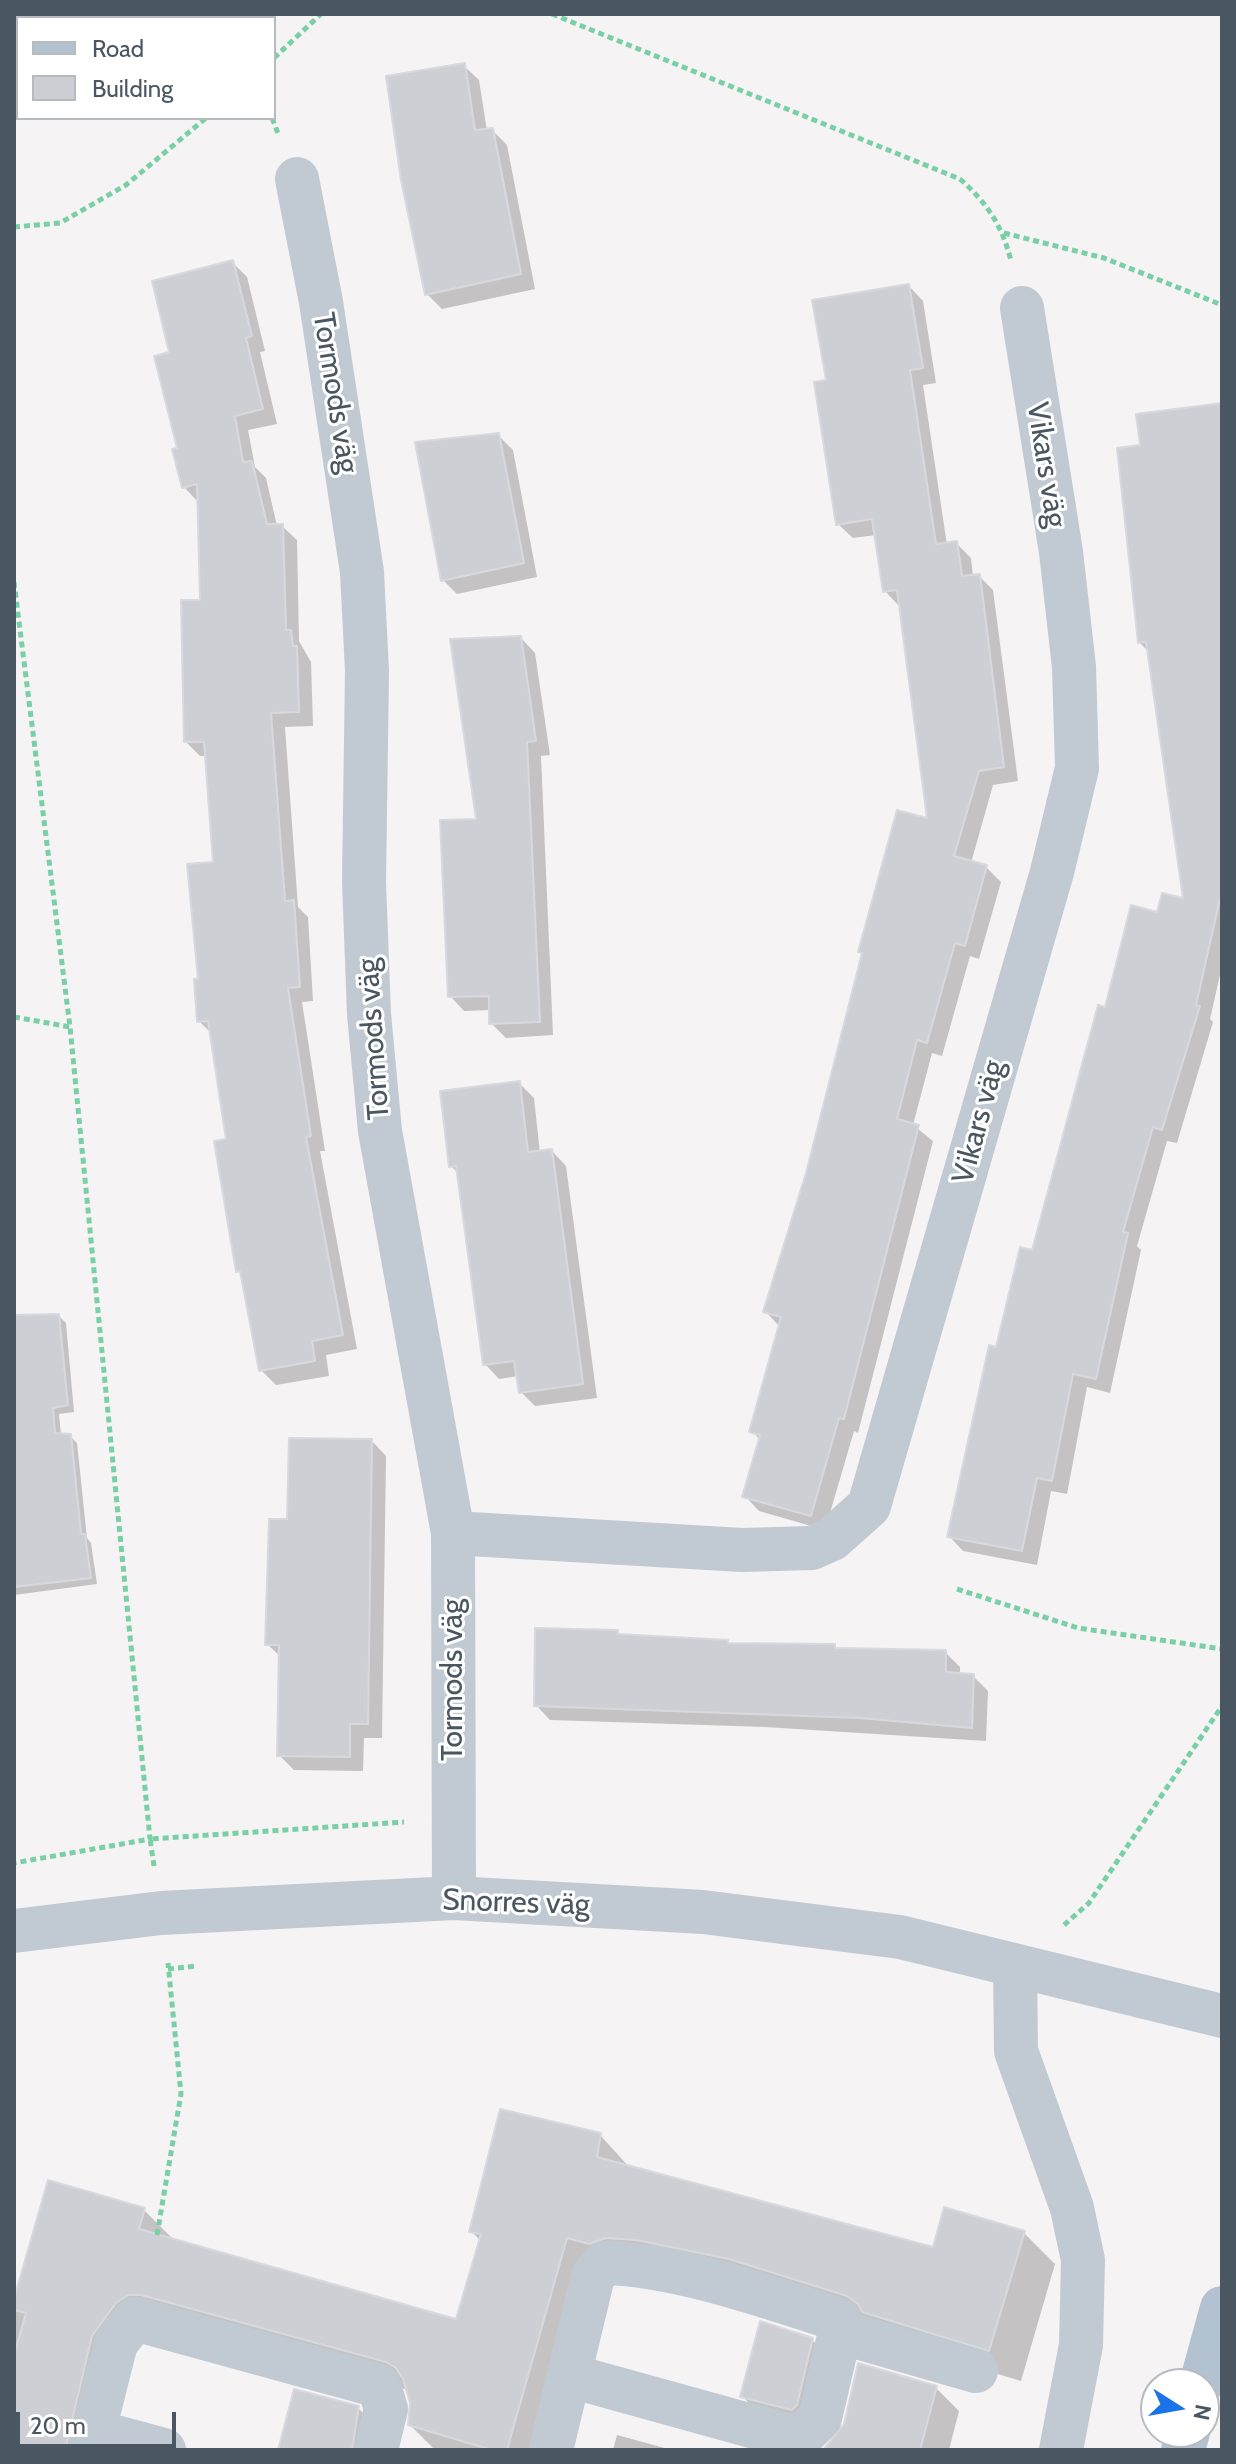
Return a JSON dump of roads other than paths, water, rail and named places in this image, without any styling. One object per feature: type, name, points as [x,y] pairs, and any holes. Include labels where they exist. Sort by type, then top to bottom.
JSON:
[{"type":"main road","points":[[1205,2368],[1222,2308]]},
{"type":"street","name":"Tormods väg","points":[[297,179],[321,302],[362,572],[367,671],[364,882],[369,1014],[380,1131],[453,1533],[454,1898]]},
{"type":"street","name":"Vikars väg","points":[[453,1533],[682,1548],[812,1548],[832,1539],[869,1506],[991,1072],[1052,872],[1077,768],[1073,653],[1063,566],[1022,308]]},
{"type":"street","name":"Snorres väg","points":[[14,1931],[161,1913],[454,1898],[703,1912],[900,1937],[1222,2016]]},
{"type":"street","points":[[1015,1966],[1016,2051],[1072,2208],[1083,2260],[1081,2345],[1061,2450]]},
{"type":"street","points":[[551,2450],[593,2276],[605,2263],[640,2264],[839,2320],[840,2332],[820,2418],[802,2436],[784,2435],[571,2376]]},
{"type":"street","points":[[164,2450],[91,2440],[116,2343],[135,2319],[379,2386],[386,2409],[376,2450]]},
{"type":"street","points":[[840,2332],[976,2371]]}]
